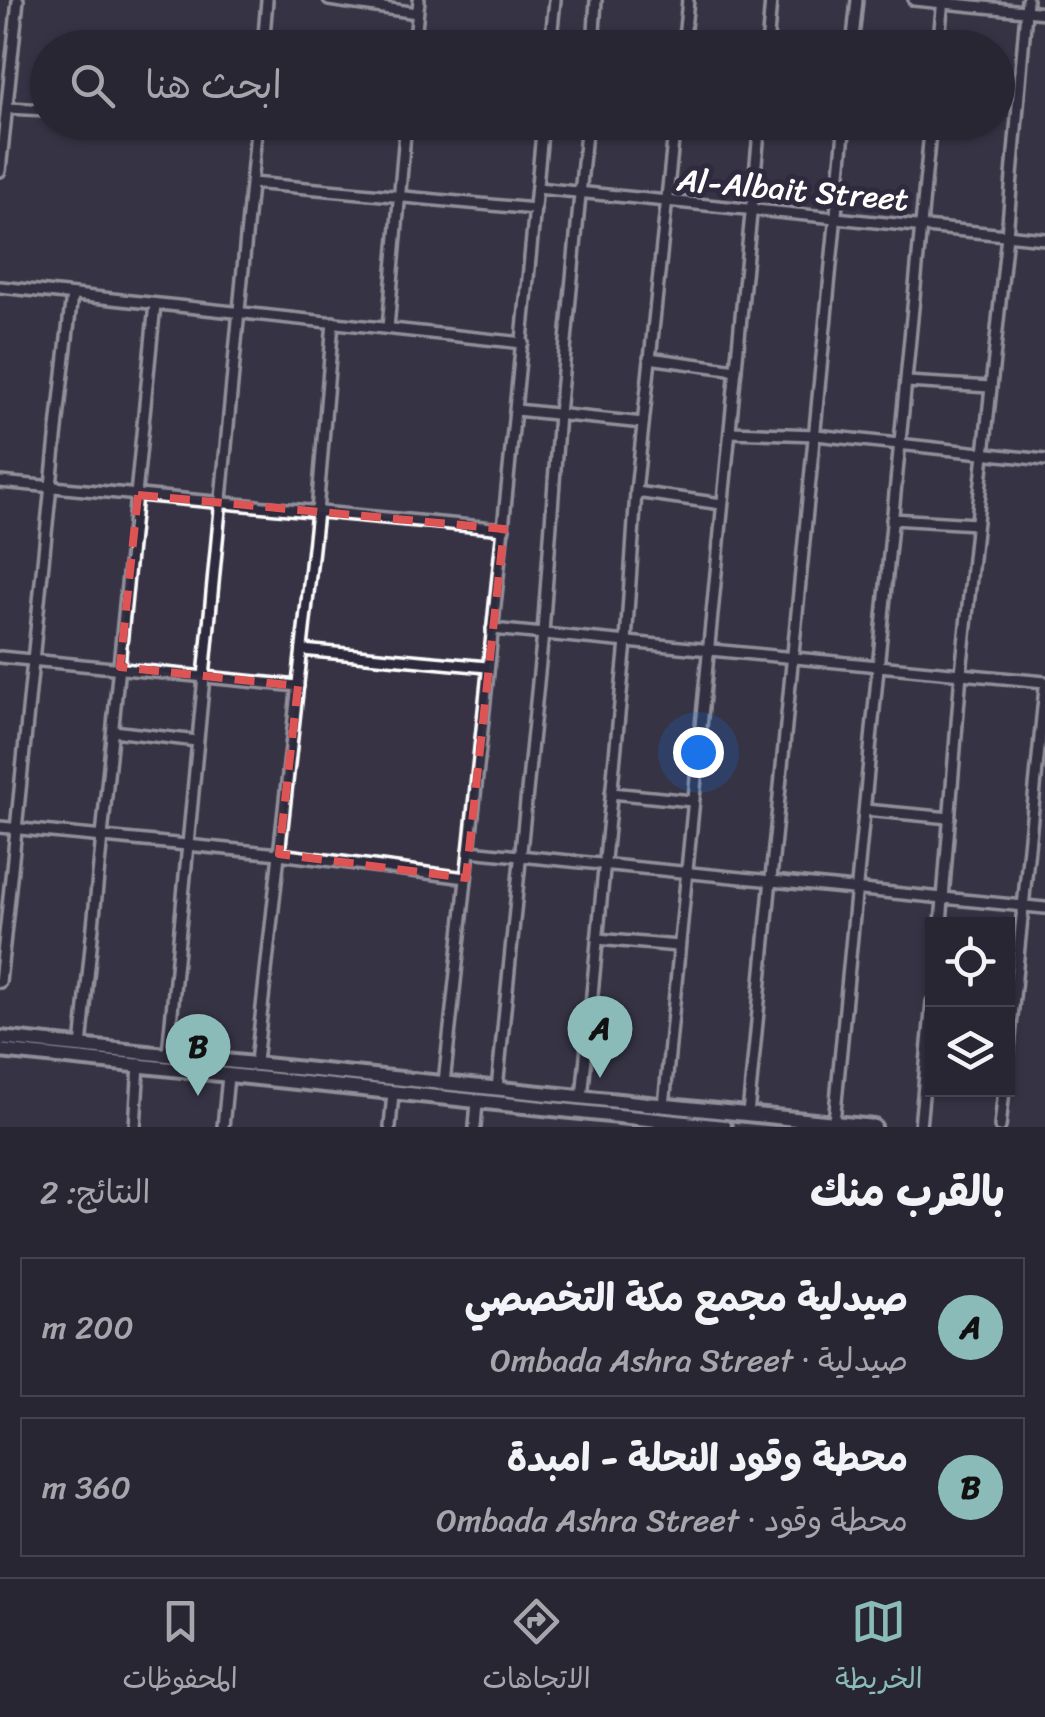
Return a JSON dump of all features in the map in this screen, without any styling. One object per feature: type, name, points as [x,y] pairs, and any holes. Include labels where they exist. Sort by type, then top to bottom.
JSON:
[{"type":"main road","points":[[0,1038],[256,1062],[394,1092],[645,1123],[724,1127]]},
{"type":"main road","points":[[0,1051],[228,1076],[322,1076],[444,1083],[874,1127]]},
{"type":"street","points":[[0,172],[18,0]]},
{"type":"street","points":[[265,30],[267,0]]},
{"type":"street","points":[[329,0],[417,13]]},
{"type":"street","points":[[416,30],[419,0]]},
{"type":"street","points":[[552,30],[554,0]]},
{"type":"street","points":[[594,30],[596,0]]},
{"type":"street","points":[[685,30],[688,0]]},
{"type":"street","points":[[768,30],[771,0]]},
{"type":"street","points":[[854,30],[857,0]]},
{"type":"street","points":[[914,0],[1027,6],[1045,13]]},
{"type":"street","points":[[940,30],[943,2]]},
{"type":"street","points":[[941,917],[1027,6]]},
{"type":"street","points":[[0,56],[12,57]]},
{"type":"street","points":[[7,108],[30,109]]},
{"type":"street","points":[[168,1054],[256,140]]},
{"type":"street","points":[[388,328],[404,140]]},
{"type":"street","points":[[444,1083],[541,140]]},
{"type":"street","points":[[497,1089],[543,633],[586,140]]},
{"type":"street","points":[[582,1098],[626,642],[636,492],[672,140]]},
{"type":"street","points":[[664,1106],[758,140]]},
{"type":"street","points":[[748,1114],[843,140]]},
{"type":"street","points":[[834,1122],[929,140]]},
{"type":"street","points":[[252,183],[535,209]]},
{"type":"street","name":"Al-Albait Street","points":[[537,188],[1045,239]]},
{"type":"street","points":[[0,287],[523,343]]},
{"type":"street","points":[[0,982],[72,295]]},
{"type":"street","points":[[81,1046],[155,304]]},
{"type":"street","points":[[256,1062],[317,512],[333,322]]},
{"type":"street","points":[[649,358],[736,370]]},
{"type":"street","points":[[907,382],[990,387]]},
{"type":"street","points":[[516,410],[643,423]]},
{"type":"street","points":[[730,432],[816,435],[1045,460]]},
{"type":"street","points":[[0,482],[504,529]]},
{"type":"street","points":[[636,492],[722,504]]},
{"type":"street","points":[[892,518],[976,524]]},
{"type":"street","points":[[492,628],[1045,685],[1013,1007]]},
{"type":"street","points":[[302,650],[487,667]]},
{"type":"street","points":[[0,657],[298,686]]},
{"type":"street","points":[[113,731],[198,740]]},
{"type":"street","points":[[612,792],[692,801]]},
{"type":"street","points":[[865,810],[950,818]]},
{"type":"street","points":[[0,827],[280,854],[466,878]]},
{"type":"street","points":[[469,850],[1045,908]]},
{"type":"street","points":[[597,939],[678,946]]},
{"type":"street","points":[[920,1127],[932,1007]]},
{"type":"street","points":[[134,1127],[138,1051]]},
{"type":"street","points":[[223,1127],[228,1076]]},
{"type":"street","points":[[390,1127],[394,1092]]},
{"type":"street","points":[[1000,1127],[1003,1097]]},
{"type":"street","points":[[475,1127],[477,1102]]},
{"type":"highlighted area","points":[[138,495],[504,529],[466,878],[279,854],[298,686],[120,667]]},
{"type":"place","name":"صيدلية مجمع مكة التخصصي","points":[[600,1078]]},
{"type":"place","name":"محطة وقود النحلة - امبدة","points":[[198,1096]]}]
